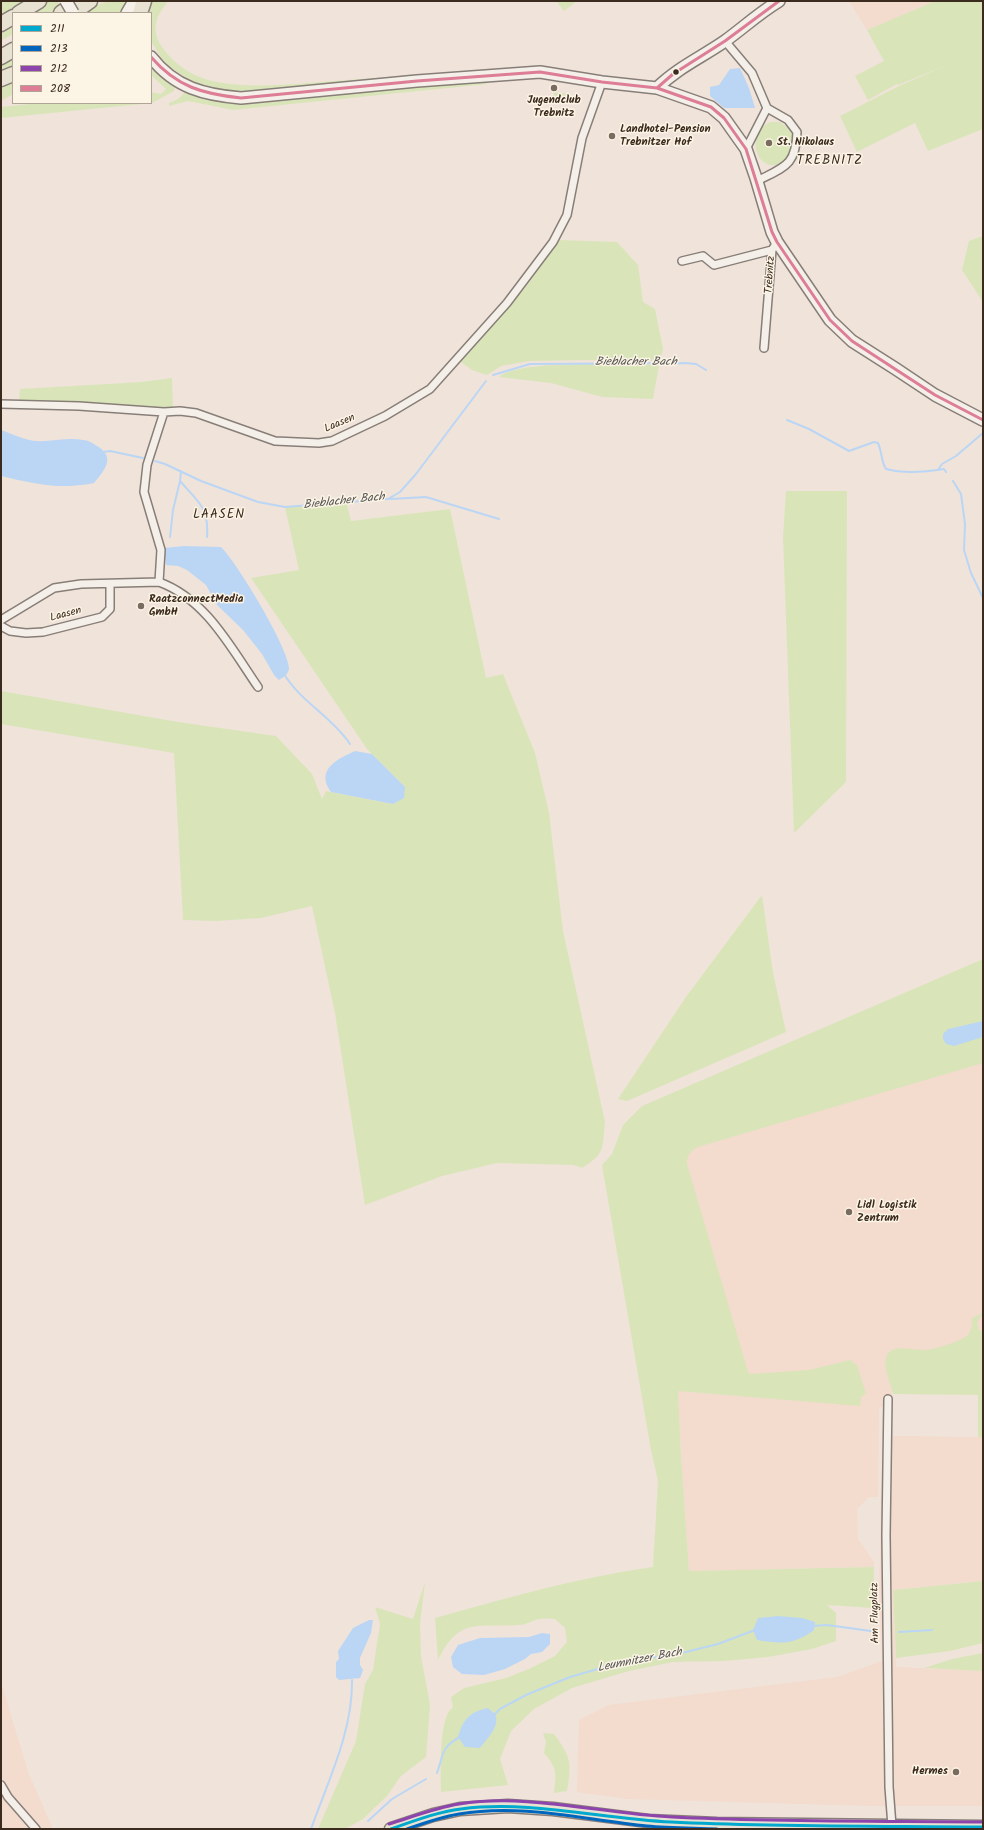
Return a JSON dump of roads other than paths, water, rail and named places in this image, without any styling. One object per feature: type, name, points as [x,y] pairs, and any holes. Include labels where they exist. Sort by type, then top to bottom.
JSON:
[{"type":"highway","points":[[22,12],[39,1]]},
{"type":"highway","points":[[62,12],[78,1]]},
{"type":"highway","points":[[74,12],[90,1]]},
{"type":"highway","points":[[132,12],[144,1]]},
{"type":"highway","points":[[1,24],[12,18]]},
{"type":"highway","points":[[1,48],[12,42]]},
{"type":"highway","points":[[1,57],[12,51]]},
{"type":"highway","points":[[1,79],[12,74]]},
{"type":"main road","points":[[391,1829],[433,1815],[460,1809],[508,1806],[671,1822],[747,1826],[983,1826]]},
{"type":"street","points":[[66,1],[72,12]]},
{"type":"street","points":[[131,12],[134,1]]},
{"type":"street","points":[[657,88],[669,76],[725,41],[765,9],[779,1]]},
{"type":"street","points":[[725,41],[752,73],[767,108],[788,120],[797,132],[797,145],[794,157],[785,166],[757,181]]},
{"type":"street","points":[[152,58],[167,73],[185,86],[216,96],[242,98],[417,81],[540,72],[602,82],[657,88],[711,107],[724,118],[746,149],[757,181],[775,246],[714,265],[702,256],[682,262]]},
{"type":"street","name":"Laasen","points":[[1,404],[79,406],[164,412],[180,411],[196,413],[275,441],[319,443],[332,441],[384,416],[430,389],[507,302],[552,242],[567,215],[582,138],[602,82]]},
{"type":"street","points":[[746,149],[767,108]]},
{"type":"street","name":"Trebnitz","points":[[764,348],[775,246]]},
{"type":"street","name":"Trebnitz","points":[[775,246],[830,320],[852,342],[935,395],[983,420]]},
{"type":"street","points":[[159,582],[161,550],[144,492],[147,465],[164,412]]},
{"type":"street","points":[[1,620],[54,588],[81,584],[159,582],[173,587],[198,607],[217,626],[258,687]]},
{"type":"street","name":"Laasen","points":[[1,626],[10,631],[26,633],[43,632],[102,617],[110,609],[110,584]]},
{"type":"street","name":"Am Flugplatz","points":[[888,1399],[886,1549],[889,1787],[892,1826]]},
{"type":"street","points":[[1,1785],[5,1798],[36,1829]]},
{"type":"water","points":[[740,68],[749,88],[755,108],[724,108],[710,96],[710,87],[719,85],[730,69]]},
{"type":"water","points":[[1,430],[36,441],[77,439],[87,441],[103,450],[106,455],[107,464],[94,483],[81,485],[47,485],[1,476]]},
{"type":"water","points":[[184,546],[221,547],[228,555],[261,606],[281,644],[289,669],[283,678],[279,680],[274,675],[262,654],[243,630],[217,605],[206,585],[187,570],[178,566],[166,565],[164,548]]},
{"type":"water","points":[[355,751],[372,754],[405,787],[404,798],[393,804],[331,792],[325,777],[327,771],[335,762]]},
{"type":"water","points":[[983,1021],[983,1037],[954,1046],[946,1044],[943,1039],[943,1034],[948,1029]]},
{"type":"water","points":[[778,1616],[802,1618],[815,1622],[814,1630],[794,1641],[780,1643],[757,1640],[753,1630],[758,1618]]},
{"type":"water","points":[[369,1620],[373,1620],[371,1633],[360,1658],[360,1665],[363,1670],[360,1678],[339,1680],[336,1677],[336,1662],[339,1659],[338,1651],[353,1628]]},
{"type":"water","points":[[542,1633],[550,1634],[550,1644],[542,1652],[531,1654],[525,1659],[505,1669],[484,1675],[462,1674],[453,1667],[451,1657],[458,1645],[480,1638],[529,1637]]},
{"type":"water","points":[[488,1708],[495,1714],[496,1719],[492,1732],[480,1748],[465,1747],[458,1737],[462,1726],[471,1714]]},
{"type":"waterway","name":"Bieblacher Bach","points":[[493,375],[530,364],[685,363],[696,364],[706,370]]},
{"type":"waterway","name":"Bieblacher Bach","points":[[155,461],[165,464],[201,481],[258,502],[285,507],[388,499],[400,492],[416,474],[486,381]]},
{"type":"waterway","name":"Bieblacher Bach","points":[[787,420],[809,429],[849,451],[874,442],[878,443],[886,469],[900,472],[944,469],[946,472]]},
{"type":"waterway","points":[[938,470],[942,464],[956,456],[983,433]]},
{"type":"waterway","name":"Bieblacher Bach","points":[[103,452],[110,451],[143,458]]},
{"type":"waterway","points":[[181,471],[180,481],[197,500],[204,512],[207,537]]},
{"type":"waterway","points":[[170,537],[173,510],[180,481]]},
{"type":"waterway","name":"Bieblacher Bach","points":[[953,481],[961,494],[965,524],[964,550],[971,573],[983,598]]},
{"type":"waterway","points":[[390,499],[426,497],[499,519]]},
{"type":"waterway","points":[[284,674],[299,693],[343,734],[350,744]]},
{"type":"waterway","name":"Leumnitzer Bach","points":[[813,1626],[827,1625],[878,1632]]},
{"type":"waterway","name":"Leumnitzer Bach","points":[[494,1715],[500,1709],[526,1695],[570,1677],[615,1664],[686,1652],[718,1644],[755,1630]]},
{"type":"waterway","name":"Leumnitzer Bach","points":[[899,1632],[932,1630]]},
{"type":"waterway","points":[[311,1829],[344,1737],[351,1699],[352,1680]]},
{"type":"waterway","name":"Leumnitzer Bach","points":[[437,1773],[446,1748],[460,1737]]},
{"type":"waterway","name":"Leumnitzer Bach","points":[[368,1821],[392,1799],[426,1779]]},
{"type":"place","name":"Jugendclub Trebnitz","points":[[554,88]]},
{"type":"place","name":"Landhotel-Pension Trebnitzer Hof","points":[[612,136]]},
{"type":"place","name":"St. Nikolaus","points":[[769,143]]},
{"type":"place","name":"RaatzconnectMedia GmbH","points":[[141,606]]},
{"type":"place","name":"Lidl Logistik Zentrum","points":[[849,1212]]},
{"type":"place","name":"Hermes","points":[[956,1772]]},
{"type":"district","name":"TREBNITZ","points":[[830,162]]},
{"type":"district","name":"LAASEN","points":[[219,516]]}]
